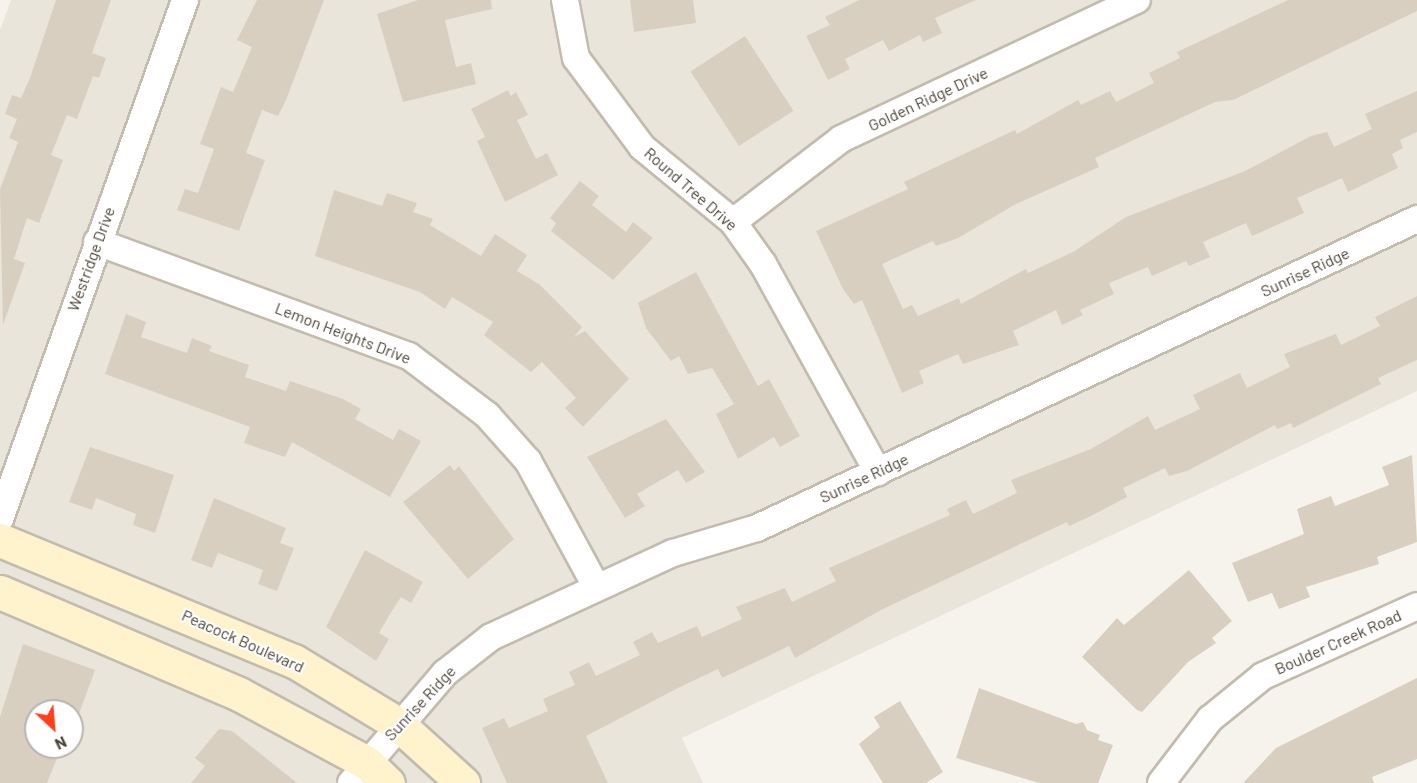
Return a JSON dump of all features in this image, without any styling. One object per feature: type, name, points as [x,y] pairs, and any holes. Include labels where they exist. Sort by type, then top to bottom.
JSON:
[{"type":"street","name":"Westridge Drive","points":[[0,519],[185,0]]},
{"type":"street","name":"Round Tree Drive","points":[[565,0],[576,58],[635,138],[733,222],[763,264],[878,472]]},
{"type":"street","name":"Golden Ridge Drive","points":[[733,222],[841,139],[1137,0]]},
{"type":"street","name":"Sunrise Ridge","points":[[369,776],[398,724],[445,673],[492,637],[596,586],[673,553],[757,528],[1417,219]]},
{"type":"street","name":"Lemon Heights Drive","points":[[97,242],[409,356],[487,415],[528,461],[596,586]]},
{"type":"street","name":"Peacock Boulevard","points":[[0,540],[294,661],[398,724],[463,783]]},
{"type":"street","points":[[0,591],[239,694],[369,776]]},
{"type":"street","name":"Boulder Creek Road","points":[[1161,783],[1210,719],[1263,676],[1417,606]]},
{"type":"shaded area","points":[[11,0],[1417,0],[1417,391],[682,738],[703,783],[0,783],[0,30]]},
{"type":"building","points":[[56,0],[111,0],[92,53],[106,58],[99,78],[93,76],[77,119],[67,115],[51,155],[63,160],[39,223],[27,218],[14,259],[25,263],[3,325],[0,189],[18,142],[9,138],[17,119],[5,114],[12,95],[21,98],[30,78]]},
{"type":"building","points":[[257,0],[324,0],[278,116],[262,110],[246,153],[265,160],[239,231],[177,210],[185,189],[198,193],[214,149],[200,144],[221,87],[233,92],[252,47],[237,40]]},
{"type":"building","points":[[418,0],[491,0],[492,9],[445,20],[456,67],[471,63],[476,84],[403,102],[377,14]]},
{"type":"building","points":[[630,0],[693,0],[696,23],[634,32]]},
{"type":"building","points":[[859,0],[976,0],[935,18],[942,33],[923,42],[920,35],[889,51],[883,40],[845,59],[850,69],[828,80],[806,36],[830,25],[825,17]]},
{"type":"building","points":[[1288,0],[1417,0],[1417,11],[1233,100],[1215,102],[1095,158],[1099,167],[1016,204],[958,238],[936,246],[933,241],[882,264],[903,309],[912,305],[918,316],[959,298],[961,304],[1026,269],[1028,273],[1073,252],[1126,217],[1245,171],[1311,136],[1327,132],[1334,147],[1372,129],[1365,114],[1417,91],[1417,132],[1400,140],[1403,148],[1392,154],[1398,168],[1348,192],[1342,178],[1297,198],[1304,213],[1252,236],[1246,223],[1203,242],[1210,257],[1189,266],[1186,261],[1152,276],[1148,267],[1109,283],[1114,294],[1080,310],[1083,315],[1062,325],[1056,310],[1013,331],[1019,345],[963,364],[958,354],[919,371],[924,383],[902,393],[862,300],[854,304],[843,289],[816,231],[908,189],[904,182],[1015,130],[1017,134],[1078,100],[1081,105],[1110,91],[1116,102],[1154,83],[1149,73],[1180,58],[1177,52]]},
{"type":"building","points":[[745,36],[793,111],[739,146],[690,71]]},
{"type":"building","points":[[508,90],[511,96],[516,92],[528,115],[517,120],[536,159],[547,153],[558,175],[505,202],[477,141],[485,137],[471,109]]},
{"type":"building","points":[[580,181],[599,196],[592,205],[626,232],[633,222],[653,238],[613,280],[551,231],[556,223],[550,218]]},
{"type":"building","points":[[334,190],[382,206],[387,193],[417,203],[413,212],[433,219],[430,225],[481,256],[495,234],[527,255],[517,271],[539,284],[582,327],[574,337],[585,331],[629,379],[583,427],[565,408],[576,398],[542,362],[531,372],[484,335],[493,322],[452,297],[445,309],[420,292],[315,256]]},
{"type":"building","points":[[696,272],[758,386],[769,379],[800,436],[780,447],[774,437],[738,459],[716,414],[734,404],[712,368],[688,374],[679,356],[671,361],[646,328],[638,303]]},
{"type":"building","points":[[1417,296],[1417,360],[1378,378],[1381,384],[1293,428],[1291,423],[1277,429],[1275,425],[1187,471],[1169,476],[1165,468],[1123,488],[1127,497],[1089,517],[1069,526],[1067,522],[883,609],[795,658],[789,646],[722,678],[718,669],[678,688],[586,736],[608,783],[507,783],[482,728],[504,718],[509,728],[548,711],[543,699],[575,685],[569,672],[589,662],[596,676],[640,655],[633,642],[652,632],[658,643],[697,626],[702,637],[742,619],[736,607],[785,588],[792,602],[836,581],[829,568],[950,515],[947,509],[966,500],[973,514],[1017,493],[1011,480],[1091,449],[1148,416],[1155,430],[1200,409],[1193,395],[1240,373],[1247,388],[1290,367],[1284,354],[1336,334],[1341,345],[1380,326],[1375,317]]},
{"type":"building","points":[[126,314],[146,322],[141,337],[187,353],[192,338],[212,346],[209,351],[249,365],[245,377],[286,391],[290,381],[343,399],[361,409],[355,419],[393,440],[399,429],[421,441],[390,497],[292,442],[285,457],[244,443],[250,427],[105,374]]},
{"type":"building","points":[[666,419],[705,472],[686,483],[678,470],[637,494],[645,506],[625,518],[587,457]]},
{"type":"building","points":[[90,447],[174,475],[155,533],[133,525],[136,514],[96,498],[92,510],[69,502]]},
{"type":"building","points":[[1412,455],[1417,542],[1377,557],[1379,564],[1306,587],[1310,597],[1279,609],[1272,593],[1248,602],[1232,563],[1304,534],[1297,509],[1331,496],[1335,506],[1389,485],[1382,467]]},
{"type":"building","points":[[450,465],[454,471],[459,466],[514,539],[468,579],[403,502]]},
{"type":"building","points":[[214,498],[286,528],[280,543],[294,548],[277,591],[258,584],[263,570],[218,553],[212,568],[191,560]]},
{"type":"building","points":[[365,550],[423,582],[411,603],[401,597],[390,614],[379,633],[389,639],[376,661],[326,627]]},
{"type":"building","points":[[1189,570],[1232,621],[1212,638],[1216,643],[1188,662],[1142,712],[1137,710],[1082,657],[1117,618],[1124,625]]},
{"type":"building","points":[[23,644],[95,670],[84,700],[24,699],[24,759],[57,759],[47,783],[0,783],[0,717]]},
{"type":"building","points":[[1417,678],[1417,759],[1372,777],[1374,783],[1243,783],[1276,748]]},
{"type":"building","points":[[979,688],[1076,724],[1083,722],[1087,730],[1100,735],[1098,740],[1113,745],[1098,783],[1039,783],[956,758]]},
{"type":"building","points":[[900,701],[943,772],[926,783],[883,783],[859,744],[880,727],[874,717]]},
{"type":"building","points":[[219,729],[232,731],[297,783],[191,783],[205,766],[195,758]]}]
